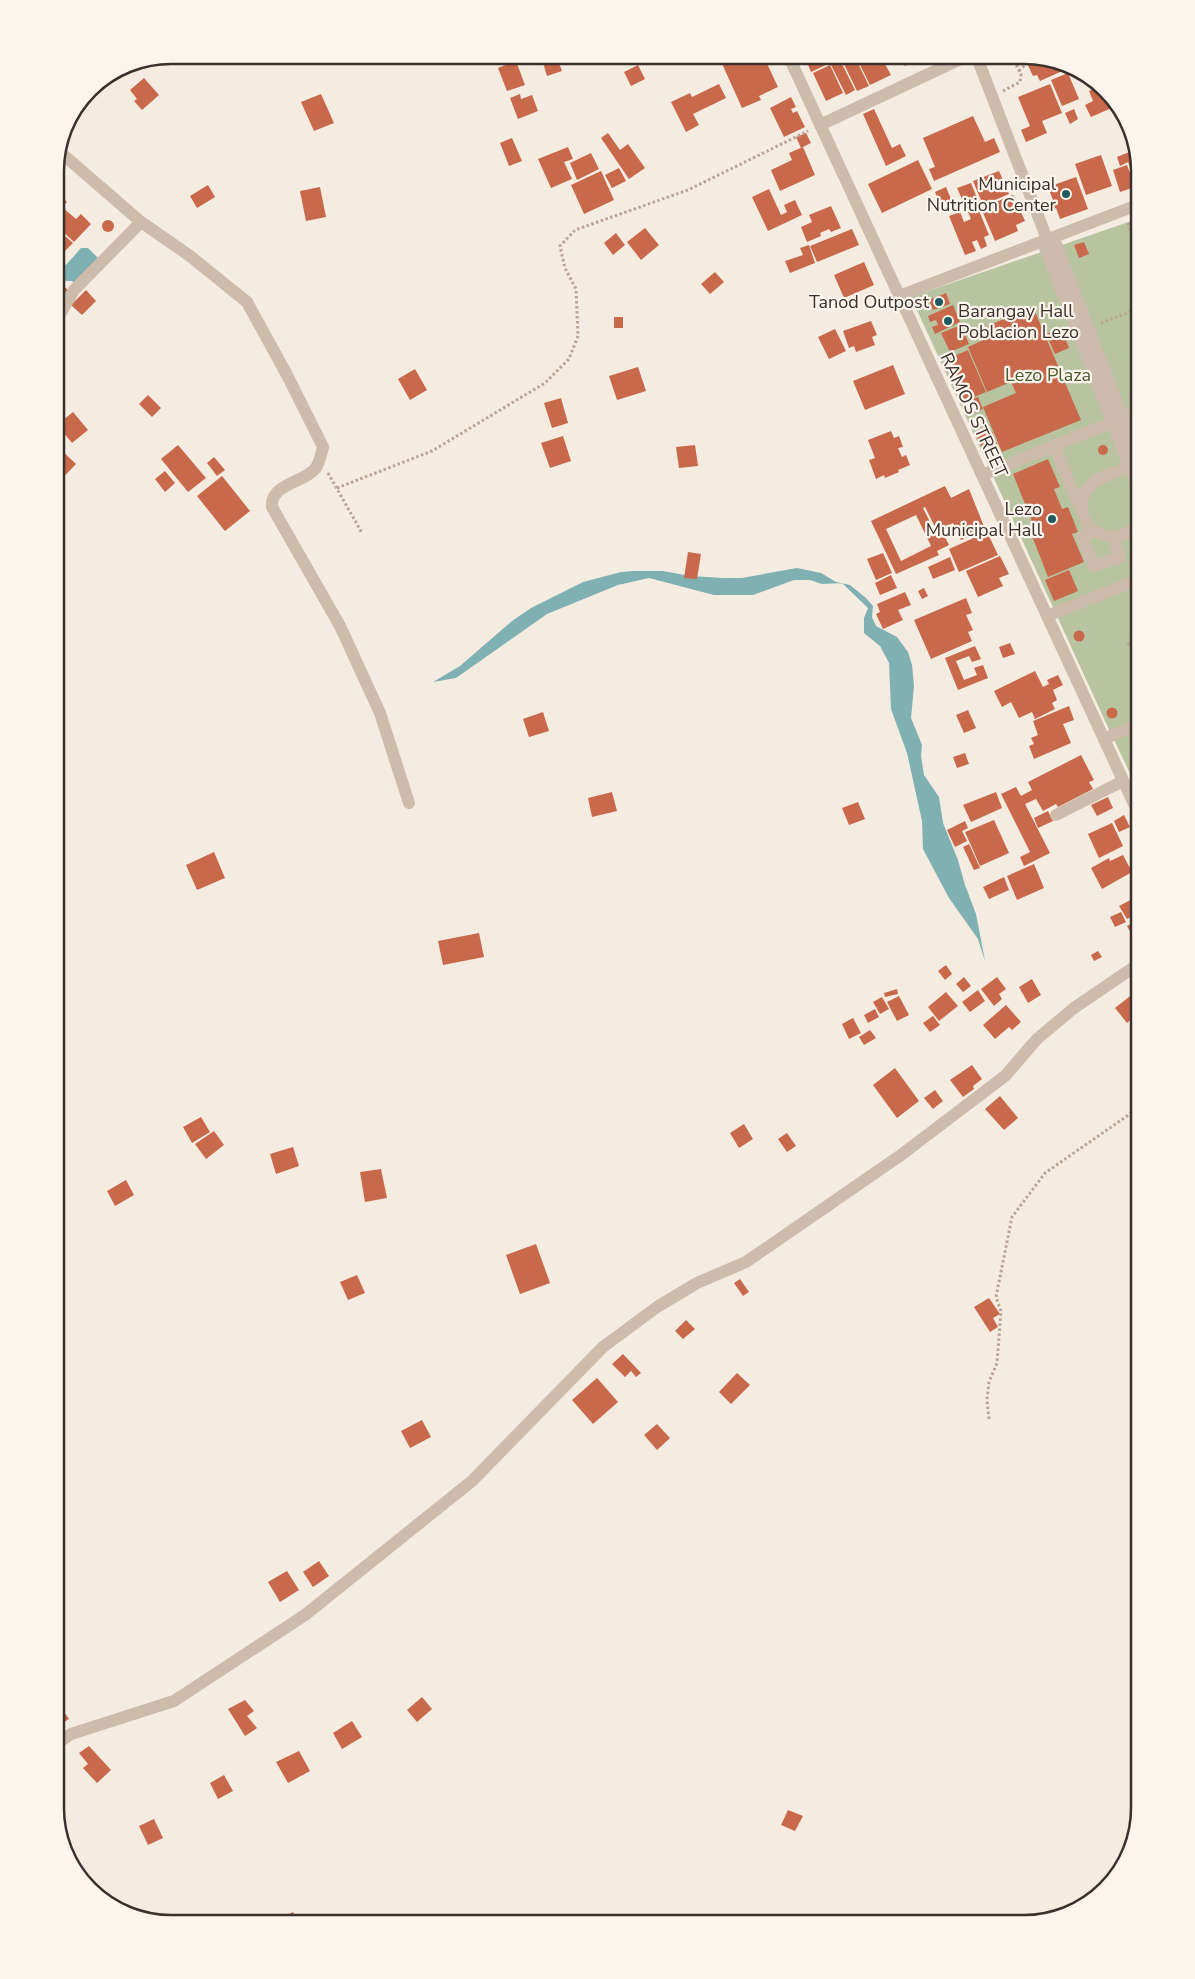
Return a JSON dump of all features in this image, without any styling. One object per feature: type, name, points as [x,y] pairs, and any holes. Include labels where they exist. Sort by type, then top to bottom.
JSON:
[{"type":"street","name":"RAMOS STREET","points":[[792,64],[1131,798]]},
{"type":"street","points":[[820,125],[951,64]]},
{"type":"street","points":[[979,64],[1047,239],[1045,248],[1131,454]]},
{"type":"street","points":[[65,156],[141,222],[190,256],[247,302],[287,375],[323,447],[314,471],[275,493],[272,507],[340,626],[380,713],[409,803]]},
{"type":"street","points":[[899,296],[1131,208]]},
{"type":"street","points":[[64,307],[74,290],[141,222]]},
{"type":"street","points":[[1047,239],[1056,244],[1088,328],[1118,420]]},
{"type":"street","points":[[982,475],[1131,415]]},
{"type":"street","points":[[1054,446],[1086,521],[1095,531],[1103,535],[1113,536],[1131,531]]},
{"type":"street","points":[[1082,512],[1082,502],[1090,485],[1131,466]]},
{"type":"street","points":[[1095,531],[1082,537],[1094,566],[1120,557],[1113,536]]},
{"type":"street","points":[[1047,616],[1131,583]]},
{"type":"street","points":[[1104,739],[1131,727]]},
{"type":"street","points":[[1056,814],[1123,781]]},
{"type":"street","points":[[64,1739],[71,1734],[174,1701],[305,1615],[472,1481],[603,1347],[657,1307],[697,1283],[746,1262],[900,1155],[1005,1076],[1020,1056],[1037,1039],[1074,1008],[1131,969]]},
{"type":"path","points":[[991,96],[1020,82],[1022,74],[1017,64]]},
{"type":"path","points":[[1019,71],[1025,65]]},
{"type":"path","points":[[337,488],[432,451],[545,383],[569,359],[578,336],[576,289],[565,268],[560,246],[575,230],[688,190],[820,125]]},
{"type":"path","points":[[1123,211],[1131,232]]},
{"type":"path","points":[[1088,328],[1131,311]]},
{"type":"path","points":[[320,459],[362,533]]},
{"type":"path","points":[[1128,645],[1131,640]]},
{"type":"path","points":[[989,1419],[987,1400],[989,1382],[997,1363],[1001,1311],[996,1296],[1012,1217],[1045,1173],[1131,1113]]},
{"type":"green space","name":"Lezo Plaza","points":[[1131,221],[1131,775],[1106,723],[911,297]]},
{"type":"water","points":[[81,248],[88,248],[98,258],[75,284],[64,279],[64,264],[66,265]]},
{"type":"water","points":[[797,568],[821,573],[841,583],[822,584],[810,580],[794,580],[753,595],[714,595],[649,578],[618,585],[547,614],[456,678],[433,682],[460,666],[512,621],[531,608],[583,582],[621,572],[634,571],[663,571],[690,576],[742,578]]},
{"type":"water","points":[[842,583],[850,585],[866,598],[873,606],[872,617],[876,626],[897,637],[908,652],[912,665],[914,686],[911,718],[922,745],[921,756],[924,775],[939,797],[943,823],[976,914],[985,961],[978,939],[949,898],[923,849],[922,821],[907,753],[891,709],[889,663],[880,646],[864,633],[864,618],[868,608]]},
{"type":"building","points":[[508,64],[517,64],[525,85],[507,91],[498,68]]},
{"type":"building","points":[[543,64],[559,64],[562,71],[547,76]]},
{"type":"building","points":[[722,64],[767,64],[778,87],[759,96],[761,100],[742,108]]},
{"type":"building","points":[[808,64],[828,64],[811,72]]},
{"type":"building","points":[[842,64],[855,90],[846,95],[831,65]]},
{"type":"building","points":[[844,64],[858,64],[869,86],[857,91]]},
{"type":"building","points":[[860,64],[885,64],[891,75],[870,85]]},
{"type":"building","points":[[1027,64],[1063,71],[1040,81],[1037,75],[1033,76]]},
{"type":"building","points":[[638,65],[645,79],[631,86],[624,72]]},
{"type":"building","points":[[830,65],[843,93],[826,101],[813,73]]},
{"type":"building","points":[[1068,73],[1079,99],[1062,106],[1051,80]]},
{"type":"building","points":[[144,78],[159,95],[142,110],[134,101],[137,99],[130,90]]},
{"type":"building","points":[[719,84],[726,98],[693,114],[699,125],[686,132],[671,102],[690,93],[692,97]]},
{"type":"building","points":[[1050,84],[1062,113],[1042,121],[1047,133],[1026,142],[1021,130],[1030,126],[1018,97]]},
{"type":"building","points":[[1093,89],[1111,108],[1091,117],[1085,105],[1093,101],[1089,91]]},
{"type":"building","points":[[321,94],[334,123],[314,131],[301,102]]},
{"type":"building","points":[[520,94],[521,99],[532,95],[538,111],[518,119],[510,98]]},
{"type":"building","points":[[791,97],[796,107],[791,109],[793,113],[797,111],[805,127],[784,137],[770,108]]},
{"type":"building","points":[[874,109],[892,148],[900,144],[906,156],[886,166],[863,114]]},
{"type":"building","points":[[1074,109],[1078,119],[1070,124],[1065,113]]},
{"type":"building","points":[[973,116],[985,142],[994,138],[1000,152],[934,181],[929,169],[935,167],[923,138]]},
{"type":"building","points":[[608,133],[620,150],[628,144],[645,168],[629,179],[601,138]]},
{"type":"building","points":[[806,133],[811,143],[801,148],[796,137]]},
{"type":"building","points":[[512,138],[522,161],[509,166],[500,143]]},
{"type":"building","points":[[568,147],[573,159],[564,162],[572,179],[551,188],[538,159]]},
{"type":"building","points":[[803,147],[815,175],[780,191],[771,170],[792,160],[789,153]]},
{"type":"building","points":[[1129,152],[1131,167],[1128,162],[1120,166],[1117,157]]},
{"type":"building","points":[[591,153],[599,169],[577,180],[570,163]]},
{"type":"building","points":[[1101,155],[1112,186],[1086,195],[1075,164]]},
{"type":"building","points":[[918,160],[932,189],[882,213],[868,184]]},
{"type":"building","points":[[1127,165],[1131,176],[1131,188],[1120,192],[1113,170]]},
{"type":"building","points":[[619,168],[626,181],[612,188],[605,175]]},
{"type":"building","points":[[601,171],[614,200],[584,214],[571,185]]},
{"type":"building","points":[[999,171],[1009,194],[983,205],[973,181]]},
{"type":"building","name":"Municipal Nutrition Center","points":[[1076,177],[1088,209],[1060,219],[1056,208],[1052,210],[1048,202],[1053,200],[1048,187]]},
{"type":"building","points":[[971,183],[979,203],[966,208],[957,188]]},
{"type":"building","points":[[208,185],[215,197],[197,208],[190,196]]},
{"type":"building","points":[[320,187],[326,217],[306,221],[300,191]]},
{"type":"building","points":[[946,187],[953,204],[942,208],[935,192]]},
{"type":"building","points":[[769,189],[781,215],[787,212],[784,205],[795,200],[802,215],[768,231],[752,197]]},
{"type":"building","points":[[1013,195],[1025,221],[1016,225],[1018,231],[995,241],[981,208]]},
{"type":"building","points":[[831,206],[841,228],[831,232],[829,229],[820,233],[821,236],[807,242],[801,227],[812,222],[809,215]]},
{"type":"building","points":[[977,206],[989,235],[984,237],[987,246],[981,249],[977,240],[972,242],[976,251],[965,255],[949,216],[960,212],[964,222],[971,219],[967,210]]},
{"type":"building","points":[[64,209],[76,219],[81,214],[91,224],[74,242],[64,233]]},
{"type":"building","points":[[106,220],[110,220],[114,226],[110,232],[106,232],[102,228],[102,224]]},
{"type":"building","points":[[645,228],[659,245],[641,260],[627,242]]},
{"type":"building","points":[[852,229],[859,245],[817,262],[810,246]]},
{"type":"building","points":[[616,233],[625,245],[613,255],[604,243]]},
{"type":"building","points":[[64,235],[73,243],[64,252]]},
{"type":"building","points":[[1084,242],[1089,254],[1079,258],[1074,245]]},
{"type":"building","points":[[809,245],[815,263],[790,273],[785,261],[803,255],[800,248]]},
{"type":"building","points":[[864,262],[874,285],[844,298],[834,275]]},
{"type":"building","points":[[715,272],[724,282],[710,294],[701,284]]},
{"type":"building","points":[[86,290],[96,301],[82,315],[71,305]]},
{"type":"building","name":"Tanod Outpost","points":[[946,293],[950,304],[933,310],[929,300]]},
{"type":"building","name":"Barangay Hall Poblacion Lezo","points":[[953,305],[960,322],[935,334],[932,327],[938,325],[936,320],[930,322],[928,316]]},
{"type":"building","points":[[1033,307],[1081,420],[1002,452],[983,407],[1016,393],[1011,382],[987,392],[968,347],[992,336],[987,326]]},
{"type":"building","points":[[614,317],[623,317],[623,328],[614,328]]},
{"type":"building","points":[[871,321],[877,335],[872,337],[875,345],[856,352],[854,346],[849,348],[843,331]]},
{"type":"building","points":[[961,325],[969,344],[950,352],[941,333]]},
{"type":"building","points":[[1061,328],[1069,348],[1055,354],[1046,334]]},
{"type":"building","points":[[835,329],[846,351],[829,359],[818,337]]},
{"type":"building","points":[[968,350],[986,392],[965,401],[947,359]]},
{"type":"building","points":[[893,365],[905,394],[865,410],[853,381]]},
{"type":"building","points":[[638,367],[646,391],[617,400],[609,376]]},
{"type":"building","points":[[415,369],[427,390],[410,400],[398,379]]},
{"type":"building","points":[[148,395],[161,408],[152,417],[139,404]]},
{"type":"building","points":[[978,397],[983,409],[967,415],[962,403]]},
{"type":"building","points":[[561,398],[568,423],[552,428],[544,403]]},
{"type":"building","points":[[73,412],[88,430],[72,443],[64,433],[64,419]]},
{"type":"building","points":[[891,431],[894,438],[899,436],[903,447],[898,448],[902,457],[906,455],[910,465],[885,478],[884,475],[876,479],[869,460],[875,458],[868,440]]},
{"type":"building","points":[[992,431],[1001,454],[987,460],[977,437]]},
{"type":"building","points":[[563,436],[571,461],[550,468],[541,443]]},
{"type":"building","points":[[178,445],[206,478],[188,492],[161,459]]},
{"type":"building","points":[[695,445],[698,466],[679,468],[676,447]]},
{"type":"building","points":[[1101,445],[1105,445],[1108,450],[1107,454],[1101,455],[1098,452],[1098,448]]},
{"type":"building","points":[[64,453],[76,464],[64,477]]},
{"type":"building","points":[[214,457],[225,470],[217,476],[207,463]]},
{"type":"building","name":"Lezo Municipal Hall","points":[[1048,459],[1060,487],[1054,489],[1062,509],[1068,507],[1078,532],[1072,534],[1084,562],[1048,577],[1030,531],[1035,529],[1013,474]]},
{"type":"building","points":[[165,471],[175,483],[165,492],[155,479]]},
{"type":"building","points":[[222,476],[250,511],[225,531],[197,496]]},
{"type":"building","points":[[945,486],[951,498],[969,489],[985,529],[961,540],[953,523],[937,531],[925,507],[923,508],[936,534],[942,531],[949,545],[937,551],[939,555],[896,574],[871,521]],"holes":[[[916,515],[931,546],[901,561],[886,529]]]},
{"type":"building","points":[[987,532],[998,555],[959,572],[949,549]]},
{"type":"building","points":[[688,552],[701,554],[697,579],[684,578]]},
{"type":"building","points":[[883,553],[892,573],[876,580],[867,559]]},
{"type":"building","points":[[1000,556],[1009,574],[999,578],[1003,586],[978,597],[966,571]]},
{"type":"building","points":[[950,557],[955,570],[933,579],[928,567]]},
{"type":"building","points":[[1069,570],[1078,591],[1054,601],[1045,580]]},
{"type":"building","points":[[891,575],[897,588],[880,595],[875,583]]},
{"type":"building","points":[[924,588],[928,596],[922,599],[918,591]]},
{"type":"building","points":[[905,592],[911,605],[898,610],[903,620],[883,629],[876,614],[880,612],[877,604]]},
{"type":"building","points":[[966,598],[972,613],[966,615],[973,630],[968,632],[972,641],[931,659],[914,620]]},
{"type":"building","points":[[1077,631],[1081,631],[1084,636],[1083,640],[1077,641],[1074,638],[1074,634]]},
{"type":"building","points":[[1010,643],[1015,654],[1003,658],[999,647]]},
{"type":"building","points":[[975,646],[981,659],[972,662],[969,656],[956,661],[964,680],[977,675],[974,668],[983,665],[988,678],[958,690],[945,658]]},
{"type":"building","points":[[1035,671],[1043,687],[1049,684],[1047,680],[1058,675],[1063,685],[1053,690],[1057,700],[1052,703],[1055,709],[1035,719],[1032,712],[1019,718],[1011,702],[1002,707],[994,691]]},
{"type":"building","points":[[1069,706],[1074,720],[1063,724],[1071,743],[1034,759],[1029,746],[1034,744],[1031,738],[1038,735],[1033,721]]},
{"type":"building","points":[[1110,708],[1114,708],[1117,713],[1116,717],[1110,718],[1107,715],[1107,711]]},
{"type":"building","points":[[968,710],[976,728],[964,733],[956,715]]},
{"type":"building","points":[[543,712],[549,731],[529,737],[523,719]]},
{"type":"building","points":[[965,753],[969,764],[957,768],[953,757]]},
{"type":"building","points":[[1081,755],[1094,780],[1089,782],[1093,789],[1058,807],[1056,804],[1043,811],[1036,799],[1025,804],[1050,853],[1024,866],[1020,857],[1030,852],[1001,794],[1016,787],[1021,796],[1032,790],[1028,782]]},
{"type":"building","points":[[612,792],[617,811],[592,817],[588,798]]},
{"type":"building","points":[[996,792],[1002,808],[971,822],[963,805]]},
{"type":"building","points":[[1108,797],[1113,808],[1097,816],[1091,805]]},
{"type":"building","points":[[858,802],[865,819],[849,825],[842,808]]},
{"type":"building","points":[[1048,811],[1053,821],[1038,828],[1034,818]]},
{"type":"building","points":[[1124,815],[1130,827],[1119,832],[1114,821]]},
{"type":"building","points":[[994,820],[1009,853],[980,866],[965,832]]},
{"type":"building","points":[[965,821],[968,828],[962,831],[967,841],[955,847],[947,830]]},
{"type":"building","points":[[1112,823],[1123,846],[1099,858],[1088,834]]},
{"type":"building","points":[[969,844],[980,868],[974,870],[963,847]]},
{"type":"building","points":[[214,852],[225,878],[197,890],[186,865]]},
{"type":"building","points":[[1123,855],[1131,873],[1102,889],[1091,868],[1109,858],[1110,861]]},
{"type":"building","points":[[1034,864],[1044,888],[1017,900],[1007,876]]},
{"type":"building","points":[[1004,877],[1009,890],[989,899],[983,887]]},
{"type":"building","points":[[1131,900],[1131,917],[1127,919],[1119,906]]},
{"type":"building","points":[[1121,912],[1126,922],[1115,927],[1110,917]]},
{"type":"building","points":[[1131,924],[1131,933],[1127,926]]},
{"type":"building","points":[[479,933],[484,957],[443,965],[438,941]]},
{"type":"building","points":[[1098,951],[1102,957],[1094,961],[1091,955]]},
{"type":"building","points":[[946,965],[952,974],[945,980],[938,971]]},
{"type":"building","points":[[964,977],[971,986],[963,992],[956,984]]},
{"type":"building","points":[[997,977],[1006,989],[999,994],[1002,999],[994,1006],[981,989]]},
{"type":"building","points":[[1032,979],[1041,995],[1028,1003],[1019,987]]},
{"type":"building","points":[[897,989],[898,994],[885,997],[884,993]]},
{"type":"building","points":[[978,990],[985,1001],[970,1012],[962,1002]]},
{"type":"building","points":[[946,992],[958,1006],[939,1021],[928,1007]]},
{"type":"building","points":[[1131,995],[1131,1020],[1127,1023],[1115,1008]]},
{"type":"building","points":[[899,996],[909,1015],[897,1021],[887,1002]]},
{"type":"building","points":[[882,997],[889,1009],[880,1014],[873,1002]]},
{"type":"building","points":[[1006,1005],[1021,1022],[1012,1030],[1009,1027],[995,1039],[983,1025]]},
{"type":"building","points":[[875,1009],[879,1017],[868,1023],[864,1015]]},
{"type":"building","points":[[933,1016],[940,1025],[930,1032],[923,1023]]},
{"type":"building","points":[[853,1018],[861,1033],[849,1039],[842,1024]]},
{"type":"building","points":[[870,1030],[876,1038],[864,1045],[859,1037]]},
{"type":"building","points":[[972,1065],[982,1079],[973,1086],[974,1089],[963,1097],[950,1080]]},
{"type":"building","points":[[895,1068],[919,1101],[897,1118],[873,1085]]},
{"type":"building","points":[[935,1090],[943,1101],[933,1109],[924,1098]]},
{"type":"building","points":[[1000,1096],[1018,1118],[1004,1130],[985,1109]]},
{"type":"building","points":[[201,1117],[210,1132],[192,1143],[183,1127]]},
{"type":"building","points":[[744,1124],[753,1139],[739,1148],[730,1133]]},
{"type":"building","points":[[214,1131],[224,1145],[206,1159],[195,1144]]},
{"type":"building","points":[[787,1133],[796,1146],[787,1152],[778,1139]]},
{"type":"building","points":[[293,1147],[299,1166],[276,1174],[270,1154]]},
{"type":"building","points":[[381,1169],[387,1198],[365,1202],[360,1172]]},
{"type":"building","points":[[126,1180],[134,1195],[115,1206],[107,1191]]},
{"type":"building","points":[[536,1244],[550,1283],[520,1294],[506,1255]]},
{"type":"building","points":[[357,1275],[365,1293],[348,1300],[340,1282]]},
{"type":"building","points":[[740,1279],[749,1292],[743,1296],[734,1283]]},
{"type":"building","points":[[989,1298],[1000,1314],[993,1318],[998,1327],[990,1332],[974,1307]]},
{"type":"building","points":[[686,1320],[695,1329],[683,1339],[675,1331]]},
{"type":"building","points":[[623,1354],[641,1373],[636,1377],[631,1371],[625,1377],[612,1364]]},
{"type":"building","points":[[737,1373],[750,1385],[731,1404],[719,1392]]},
{"type":"building","points":[[597,1378],[618,1402],[593,1424],[572,1400]]},
{"type":"building","points":[[422,1420],[431,1437],[410,1448],[401,1431]]},
{"type":"building","points":[[657,1424],[670,1438],[657,1450],[644,1435]]},
{"type":"building","points":[[319,1561],[329,1576],[313,1587],[303,1572]]},
{"type":"building","points":[[287,1571],[299,1590],[280,1602],[268,1582]]},
{"type":"building","points":[[422,1697],[432,1709],[417,1722],[407,1710]]},
{"type":"building","points":[[245,1700],[254,1711],[247,1716],[257,1728],[245,1736],[228,1709]]},
{"type":"building","points":[[64,1712],[69,1719],[64,1722]]},
{"type":"building","points":[[352,1721],[362,1737],[342,1749],[333,1733]]},
{"type":"building","points":[[89,1746],[111,1770],[97,1783],[83,1768],[88,1764],[79,1753]]},
{"type":"building","points":[[299,1751],[310,1771],[288,1783],[276,1762]]},
{"type":"building","points":[[224,1775],[233,1791],[218,1799],[210,1783]]},
{"type":"building","points":[[788,1810],[803,1816],[795,1831],[781,1825]]},
{"type":"building","points":[[154,1819],[163,1838],[148,1845],[139,1826]]},
{"type":"place","name":"Municipal Nutrition Center","points":[[1066,194]]},
{"type":"place","name":"Tanod Outpost","points":[[939,302]]},
{"type":"place","name":"Barangay Hall Poblacion Lezo","points":[[948,321]]},
{"type":"place","name":"Lezo Municipal Hall","points":[[1052,519]]}]
